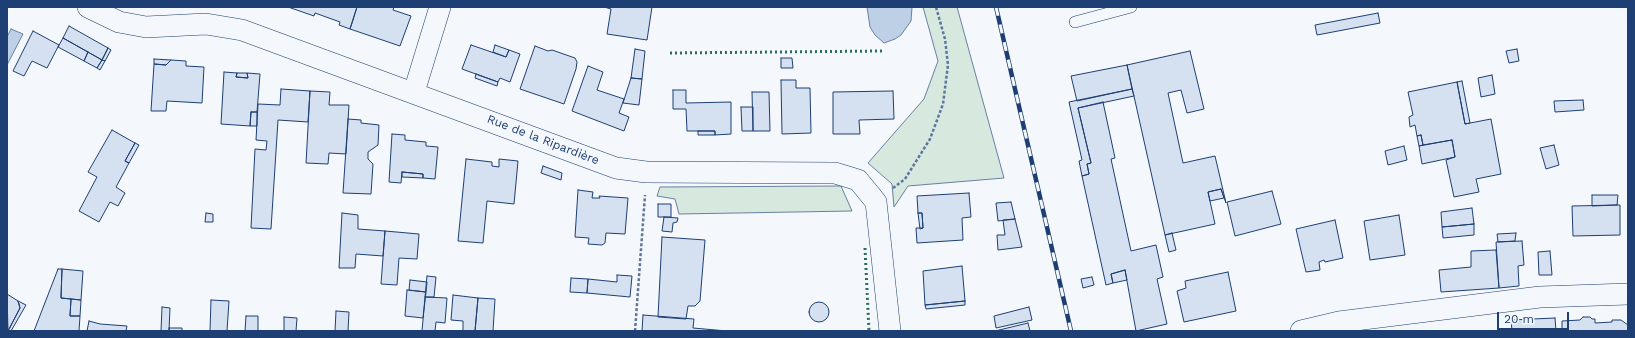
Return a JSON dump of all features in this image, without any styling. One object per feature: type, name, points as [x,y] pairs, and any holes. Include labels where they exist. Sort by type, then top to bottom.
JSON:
[{"type":"street","name":"Rue de la Ripardière","points":[[88,7],[119,22],[146,27],[206,24],[242,30],[414,92],[616,168],[646,172],[835,173],[858,180],[876,202]]},
{"type":"street","points":[[414,92],[440,7]]},
{"type":"street","points":[[876,202],[890,331]]},
{"type":"street","points":[[1301,331],[1339,322],[1540,297],[1628,294]]},
{"type":"lane","points":[[1075,22],[1131,7]]},
{"type":"path","points":[[876,202],[905,179],[930,139],[943,104],[948,65],[945,39],[936,7]]},
{"type":"path","points":[[635,331],[646,172]]},
{"type":"shaded area","points":[[923,7],[957,7],[1004,178],[908,186],[894,207],[892,184],[868,163],[924,99],[938,61]]},
{"type":"shaded area","points":[[841,186],[852,211],[679,214],[675,199],[657,196],[660,187]]},
{"type":"water","points":[[867,7],[912,7],[911,21],[901,35],[884,43],[875,35],[870,27]]},
{"type":"water","points":[[11,29],[23,34],[7,65],[7,37]]},
{"type":"building","points":[[288,7],[357,7],[350,29],[339,25],[340,22],[315,13],[314,16]]},
{"type":"building","points":[[357,7],[394,7],[393,10],[411,16],[400,46],[350,29]]},
{"type":"building","points":[[604,7],[652,7],[647,40],[607,34],[611,9]]},
{"type":"building","points":[[1378,13],[1380,23],[1317,35],[1315,25]]},
{"type":"building","points":[[69,26],[108,48],[102,60],[63,38]]},
{"type":"building","points":[[33,31],[59,45],[47,68],[32,61],[24,76],[13,71]]},
{"type":"building","points":[[63,38],[88,52],[84,61],[58,47]]},
{"type":"building","points":[[471,45],[506,57],[509,50],[520,54],[510,82],[500,78],[498,82],[462,69]]},
{"type":"building","points":[[495,45],[509,50],[506,57],[493,52]]},
{"type":"building","points":[[535,46],[575,58],[577,62],[564,104],[520,89]]},
{"type":"building","points":[[108,48],[111,50],[105,61],[102,60]]},
{"type":"building","points":[[635,49],[645,51],[642,79],[631,78]]},
{"type":"building","points":[[1517,49],[1519,61],[1509,63],[1506,51]]},
{"type":"building","points":[[1190,51],[1204,109],[1187,113],[1181,90],[1168,93],[1183,163],[1215,156],[1226,203],[1221,189],[1208,192],[1215,224],[1165,235],[1127,65]]},
{"type":"building","points":[[88,52],[102,60],[97,68],[84,61]]},
{"type":"building","points":[[781,58],[792,58],[793,68],[781,68]]},
{"type":"building","points":[[154,59],[171,60],[166,65],[154,64]]},
{"type":"building","points":[[102,60],[105,61],[100,70],[97,68]]},
{"type":"building","points":[[171,60],[186,61],[186,66],[204,67],[202,103],[167,101],[166,111],[151,111],[154,64],[166,65]]},
{"type":"building","points":[[1127,65],[1132,89],[1077,101],[1071,76]]},
{"type":"building","points":[[588,66],[603,72],[597,90],[624,99],[619,113],[629,117],[624,131],[572,111]]},
{"type":"building","points":[[224,72],[237,73],[236,77],[248,78],[247,73],[260,74],[257,112],[251,112],[250,126],[221,124]]},
{"type":"building","points":[[237,73],[247,73],[248,78],[236,77]]},
{"type":"building","points":[[476,74],[498,82],[497,86],[475,78]]},
{"type":"building","points":[[1492,75],[1495,94],[1481,97],[1478,78]]},
{"type":"building","points":[[631,78],[642,79],[639,105],[623,103]]},
{"type":"building","points":[[781,80],[796,80],[796,88],[810,88],[811,133],[782,134]]},
{"type":"building","points":[[1462,81],[1470,123],[1465,124],[1457,82]]},
{"type":"building","points":[[1457,82],[1465,124],[1491,119],[1501,174],[1476,179],[1479,192],[1454,197],[1446,160],[1455,157],[1452,140],[1423,145],[1421,135],[1417,136],[1415,125],[1410,127],[1409,117],[1413,115],[1408,92]]},
{"type":"building","points":[[281,89],[310,91],[308,122],[278,120],[271,229],[251,228],[255,149],[266,150],[267,141],[256,140],[258,104],[280,105]]},
{"type":"building","points":[[1132,89],[1134,96],[1078,108],[1091,163],[1087,164],[1089,174],[1082,176],[1079,161],[1082,160],[1069,102]]},
{"type":"building","points":[[673,90],[686,90],[686,103],[731,102],[731,134],[715,135],[715,131],[687,131],[686,109],[673,109]]},
{"type":"building","points":[[310,91],[330,92],[329,105],[349,105],[346,154],[329,153],[328,164],[306,163]]},
{"type":"building","points":[[893,91],[894,119],[859,120],[860,134],[833,134],[833,92]]},
{"type":"building","points":[[752,92],[769,92],[770,131],[753,131]]},
{"type":"building","points":[[1583,100],[1584,110],[1555,112],[1554,101]]},
{"type":"building","points":[[1103,102],[1115,158],[1111,159],[1131,251],[1156,245],[1163,277],[1157,279],[1167,324],[1136,331],[1125,270],[1111,274],[1113,283],[1106,285],[1082,176],[1089,174],[1087,164],[1091,163],[1078,108]]},
{"type":"building","points":[[741,107],[753,107],[753,131],[742,131]]},
{"type":"building","points":[[251,112],[257,112],[257,126],[250,126]]},
{"type":"building","points":[[348,119],[361,120],[361,123],[379,125],[378,145],[368,152],[368,159],[373,164],[371,194],[343,193]]},
{"type":"building","points":[[112,130],[135,143],[125,161],[129,163],[116,187],[125,193],[118,206],[110,202],[99,222],[79,211],[97,177],[88,172]]},
{"type":"building","points":[[698,131],[715,131],[715,135],[698,135]]},
{"type":"building","points":[[392,134],[405,135],[405,140],[426,142],[426,146],[438,147],[435,179],[423,178],[423,174],[402,172],[401,183],[389,182]]},
{"type":"building","points":[[1421,135],[1423,145],[1419,146],[1417,136]]},
{"type":"building","points":[[1452,140],[1455,157],[1422,164],[1419,146]]},
{"type":"building","points":[[135,143],[139,145],[129,163],[125,161]]},
{"type":"building","points":[[1554,145],[1559,165],[1546,169],[1540,148]]},
{"type":"building","points":[[1404,146],[1407,160],[1388,165],[1385,151]]},
{"type":"building","points":[[466,159],[492,162],[492,166],[499,167],[499,159],[518,161],[514,204],[487,201],[483,243],[458,241]]},
{"type":"building","points":[[543,166],[562,173],[561,180],[541,173]]},
{"type":"building","points":[[402,172],[423,174],[423,178],[402,177]]},
{"type":"building","points":[[1221,189],[1224,198],[1210,201],[1208,192]]},
{"type":"building","points":[[578,190],[593,192],[592,198],[600,198],[599,196],[628,198],[625,234],[606,233],[605,243],[602,245],[588,244],[589,238],[575,237]]},
{"type":"building","points":[[1272,191],[1281,224],[1235,236],[1227,202]]},
{"type":"building","points":[[969,193],[971,217],[962,218],[963,240],[917,243],[916,228],[923,228],[922,213],[918,213],[917,196]]},
{"type":"building","points":[[1592,195],[1618,195],[1617,205],[1592,206]]},
{"type":"building","points":[[1011,202],[1015,219],[998,221],[996,203]]},
{"type":"building","points":[[658,204],[671,204],[671,217],[658,217]]},
{"type":"building","points":[[1620,205],[1620,235],[1573,236],[1572,206]]},
{"type":"building","points":[[1472,208],[1474,224],[1442,227],[1441,212]]},
{"type":"building","points":[[206,213],[213,214],[213,222],[205,222]]},
{"type":"building","points":[[342,213],[358,215],[358,229],[385,231],[383,256],[356,254],[355,268],[339,268]]},
{"type":"building","points":[[918,213],[922,213],[923,228],[920,229]]},
{"type":"building","points":[[1399,215],[1405,255],[1370,260],[1364,221]]},
{"type":"building","points":[[664,217],[678,218],[677,222],[673,223],[672,232],[662,231]]},
{"type":"building","points":[[1015,219],[1022,247],[998,250],[997,235],[1005,235],[1003,220]]},
{"type":"building","points":[[1335,220],[1343,258],[1325,262],[1324,260],[1319,262],[1320,270],[1306,272],[1296,229]]},
{"type":"building","points":[[1474,224],[1474,235],[1443,238],[1442,227]]},
{"type":"building","points":[[385,231],[419,234],[417,259],[399,258],[397,285],[381,284]]},
{"type":"building","points":[[1172,233],[1176,250],[1169,252],[1165,235]]},
{"type":"building","points":[[1516,233],[1515,241],[1498,242],[1497,234]]},
{"type":"building","points":[[662,237],[705,240],[700,301],[695,306],[688,306],[686,319],[658,317]]},
{"type":"building","points":[[1522,241],[1524,265],[1518,266],[1519,286],[1499,288],[1496,242]]},
{"type":"building","points":[[1496,250],[1499,288],[1441,292],[1439,270],[1471,267],[1471,251]]},
{"type":"building","points":[[1550,251],[1552,275],[1539,275],[1538,252]]},
{"type":"building","points":[[962,266],[965,301],[925,305],[923,271]]},
{"type":"building","points":[[58,269],[62,269],[61,298],[71,299],[70,316],[80,316],[79,331],[34,331]]},
{"type":"building","points":[[62,269],[83,271],[81,300],[61,298]]},
{"type":"building","points":[[1125,270],[1127,280],[1113,283],[1111,274]]},
{"type":"building","points":[[1228,272],[1236,311],[1184,322],[1177,291],[1186,288],[1185,281]]},
{"type":"building","points":[[617,275],[632,276],[630,297],[587,293],[588,279],[617,282]]},
{"type":"building","points":[[427,276],[436,277],[434,297],[425,297]]},
{"type":"building","points":[[1092,277],[1094,285],[1083,288],[1081,279]]},
{"type":"building","points":[[571,278],[588,279],[587,293],[570,292]]},
{"type":"building","points":[[410,280],[427,282],[426,292],[409,290]]},
{"type":"building","points":[[407,290],[426,292],[423,318],[405,316]]},
{"type":"building","points":[[7,294],[18,301],[20,308],[8,331]]},
{"type":"building","points":[[453,295],[478,298],[475,331],[463,331],[463,321],[451,320]]},
{"type":"building","points":[[425,297],[447,298],[445,323],[436,322],[435,331],[422,331]]},
{"type":"building","points":[[478,298],[495,299],[493,331],[475,331]]},
{"type":"building","points":[[71,299],[81,300],[80,316],[70,316]]},
{"type":"building","points":[[211,300],[229,301],[227,331],[210,331]]},
{"type":"building","points":[[18,301],[26,305],[11,331],[8,331],[20,308]]},
{"type":"building","points":[[965,301],[965,305],[926,309],[925,305]]},
{"type":"building","points":[[815,302],[823,302],[829,308],[829,316],[823,322],[815,322],[809,316],[809,308]]},
{"type":"building","points":[[162,307],[170,308],[169,331],[161,331]]},
{"type":"building","points":[[1029,307],[1032,320],[996,328],[994,316]]},
{"type":"building","points":[[336,311],[349,312],[348,331],[335,331]]},
{"type":"building","points":[[643,315],[694,319],[693,328],[727,331],[642,331]]},
{"type":"building","points":[[246,316],[258,316],[258,331],[245,331]]},
{"type":"building","points":[[284,317],[297,318],[296,331],[284,331]]},
{"type":"building","points":[[1583,317],[1595,319],[1595,323],[1621,320],[1628,325],[1628,331],[1562,331],[1562,321],[1580,320]]},
{"type":"building","points":[[1555,318],[1556,331],[1512,331],[1511,320]]},
{"type":"building","points":[[89,321],[100,324],[127,326],[126,331],[87,331]]},
{"type":"building","points":[[1028,323],[1030,331],[995,331]]},
{"type":"building","points":[[169,328],[182,328],[182,331],[169,331]]},
{"type":"railway","points":[[996,7],[1071,331]]},
{"type":"hedge","points":[[670,53],[882,51]]},
{"type":"hedge","points":[[865,248],[869,331]]}]
